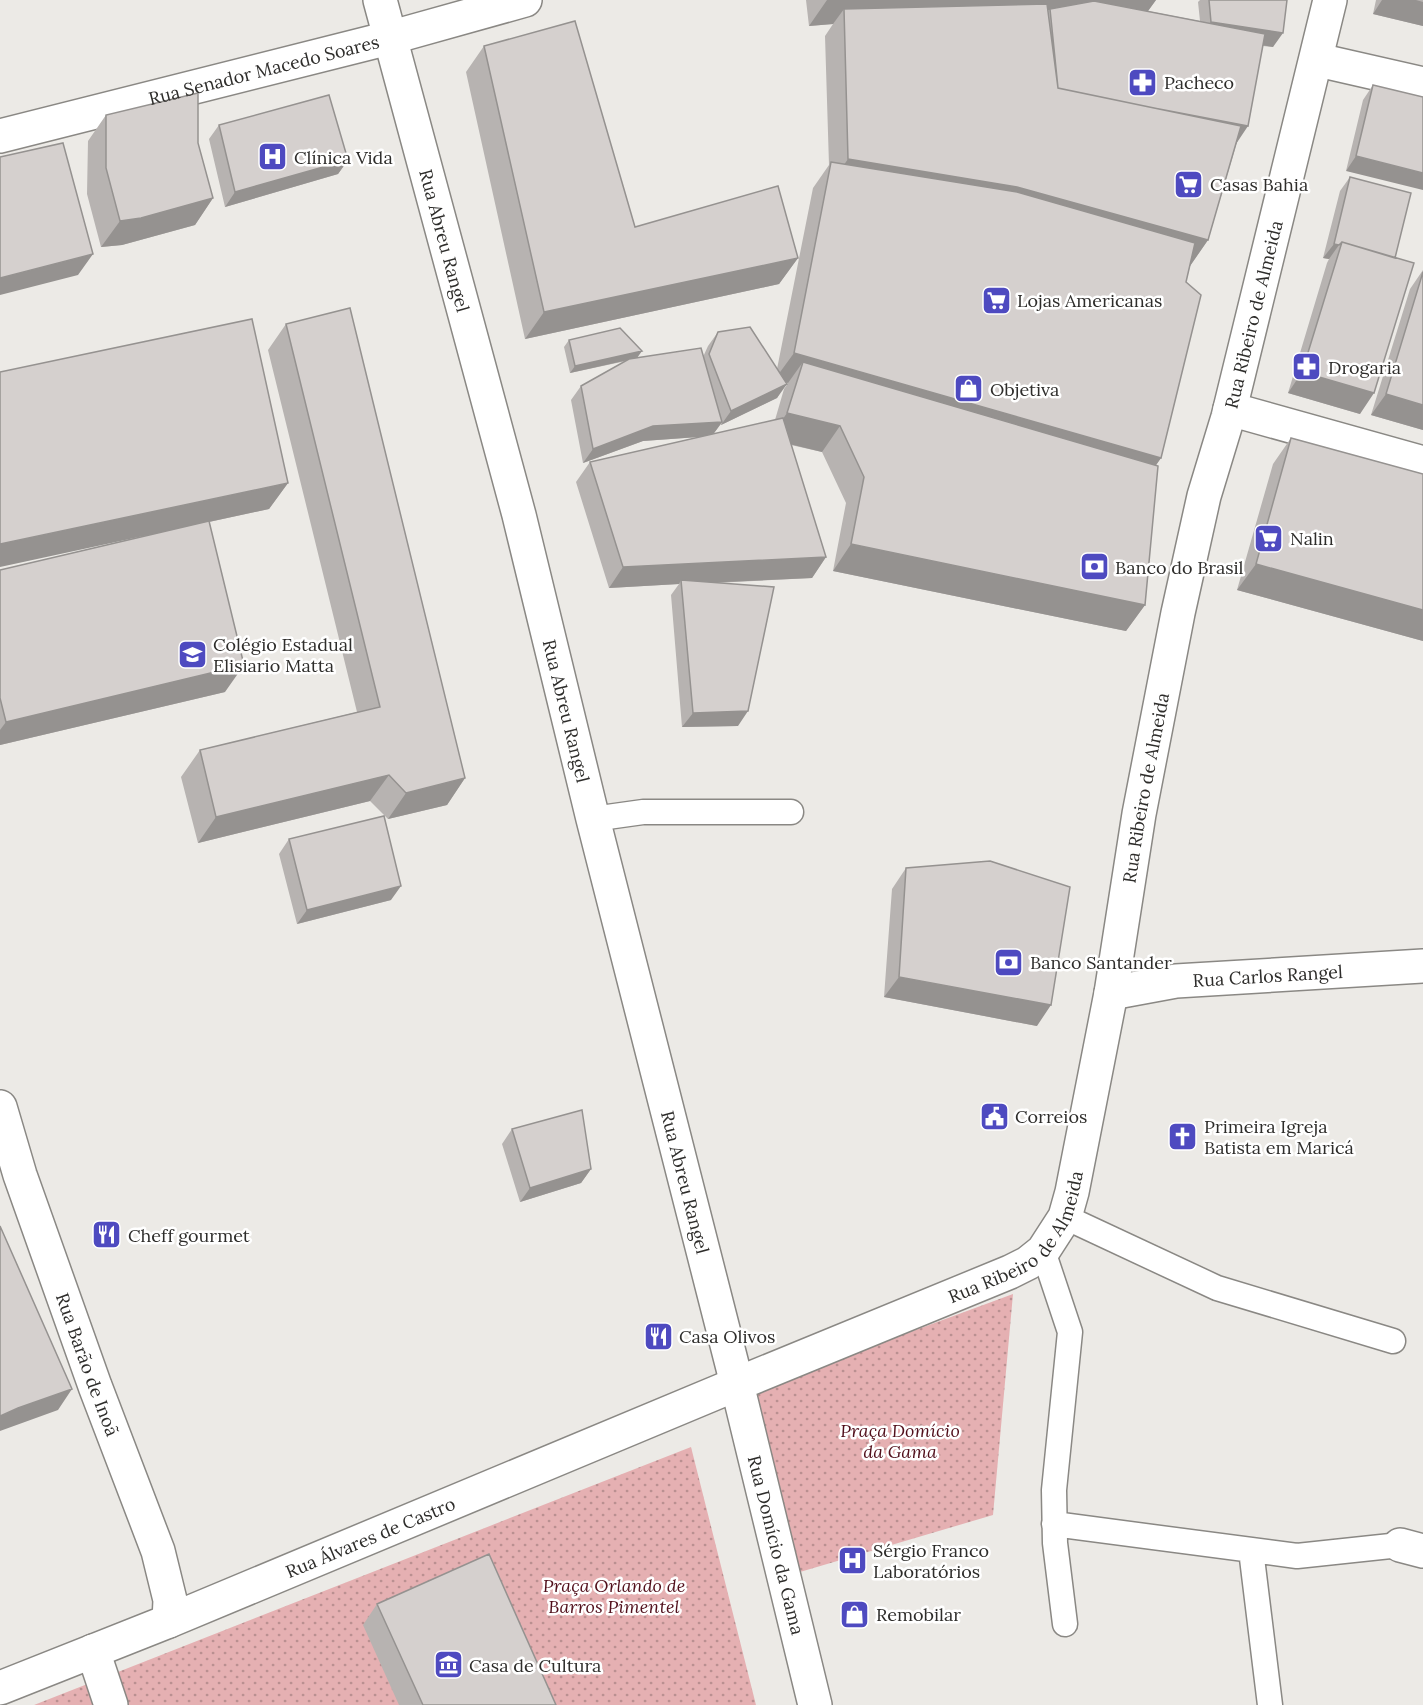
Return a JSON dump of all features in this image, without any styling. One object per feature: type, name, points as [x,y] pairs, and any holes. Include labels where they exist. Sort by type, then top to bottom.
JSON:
[{"type":"main road","name":"Rua Abreu Rangel","points":[[380,0],[519,515],[592,819],[737,1384]]},
{"type":"main road","name":"Rua Senador Macedo Soares","points":[[0,136],[389,38],[525,0]]},
{"type":"main road","name":"Rua Ribeiro de Almeida","points":[[737,1384],[982,1285],[1028,1263],[1043,1251],[1065,1217],[1111,993],[1139,814],[1178,613],[1204,496],[1230,409],[1318,60],[1330,0]]},
{"type":"main road","points":[[1318,60],[1423,84]]},
{"type":"main road","points":[[1230,409],[1423,463]]},
{"type":"main road","name":"Rua Carlos Rangel","points":[[1111,993],[1176,981],[1423,966]]},
{"type":"main road","name":"Rua Barão de Inoã","points":[[0,1107],[20,1175],[95,1386],[158,1551],[170,1600],[169,1621]]},
{"type":"main road","name":"Rua Álvares de Castro","points":[[0,1688],[169,1621],[737,1384]]},
{"type":"main road","name":"Rua Domício da Gama","points":[[737,1384],[815,1705]]},
{"type":"main road","points":[[93,1651],[111,1705]]},
{"type":"lane","points":[[592,819],[642,812],[791,812]]},
{"type":"lane","points":[[1065,1217],[1216,1288],[1393,1341]]},
{"type":"lane","points":[[1043,1251],[1070,1332],[1054,1490],[1054,1524],[1065,1624]]},
{"type":"lane","points":[[1054,1524],[1297,1556],[1412,1548]]},
{"type":"lane","points":[[1251,1550],[1270,1705]]},
{"type":"green space","name":"Praça Domício da Gama","points":[[1013,1294],[993,1515],[800,1572],[753,1390]]},
{"type":"green space","name":"Praça Orlando de Barros Pimentel","points":[[691,1447],[756,1705],[34,1705]]},
{"type":"building","points":[[1209,0],[1287,0],[1283,33],[1211,22]]},
{"type":"building","name":"Pacheco","points":[[1094,1],[1265,34],[1248,126],[1058,88],[1050,9]]},
{"type":"building","points":[[1047,4],[1058,88],[1241,126],[1208,240],[1017,187],[848,159],[844,9]]},
{"type":"building","points":[[575,21],[635,227],[778,186],[798,258],[544,312],[484,46]]},
{"type":"building","points":[[1373,85],[1423,97],[1423,173],[1356,156]]},
{"type":"building","points":[[198,93],[198,143],[213,198],[141,218],[120,221],[106,168],[106,115]]},
{"type":"building","name":"Clínica Vida","points":[[329,95],[348,160],[235,192],[219,125]]},
{"type":"building","points":[[63,143],[93,254],[0,278],[0,157]]},
{"type":"building","points":[[831,162],[1017,192],[1195,243],[1186,282],[1201,295],[1161,458],[794,353]]},
{"type":"building","points":[[1350,177],[1411,193],[1395,258],[1342,242],[1339,245],[1334,244]]},
{"type":"building","points":[[1342,242],[1414,263],[1374,393],[1302,372]]},
{"type":"building","points":[[1423,272],[1423,405],[1386,394]]},
{"type":"building","points":[[350,308],[465,778],[406,793],[389,775],[216,817],[200,750],[380,707],[286,324]]},
{"type":"building","points":[[252,319],[288,483],[0,544],[0,372]]},
{"type":"building","points":[[750,327],[787,384],[731,411],[709,354],[718,332]]},
{"type":"building","points":[[620,328],[642,351],[575,366],[569,340]]},
{"type":"building","points":[[701,348],[722,422],[653,426],[593,449],[581,386],[629,359]]},
{"type":"building","points":[[803,362],[1158,466],[1145,605],[851,544],[864,477],[840,426],[787,413]]},
{"type":"building","points":[[783,418],[826,557],[623,567],[590,462]]},
{"type":"building","points":[[1291,438],[1423,474],[1423,610],[1256,564]]},
{"type":"building","points":[[209,521],[244,665],[6,722],[0,698],[0,570]]},
{"type":"building","points":[[681,580],[774,587],[748,711],[693,713]]},
{"type":"building","points":[[384,816],[401,886],[307,910],[289,839]]},
{"type":"building","points":[[990,861],[1070,887],[1051,1005],[899,977],[906,868]]},
{"type":"building","points":[[582,1110],[591,1169],[530,1188],[512,1129]]},
{"type":"building","points":[[0,1226],[72,1389],[0,1416]]},
{"type":"building","name":"Casa de Cultura","points":[[489,1554],[556,1705],[423,1705],[377,1604]]},
{"type":"place","name":"Pacheco","points":[[1143,82]]},
{"type":"place","name":"Clínica Vida","points":[[273,157]]},
{"type":"place","name":"Casas Bahia","points":[[1189,184]]},
{"type":"place","name":"Lojas Americanas","points":[[996,300]]},
{"type":"place","name":"Drogaria","points":[[1307,367]]},
{"type":"place","name":"Objetiva","points":[[969,389]]},
{"type":"place","name":"Nalin","points":[[1269,538]]},
{"type":"place","name":"Banco do Brasil","points":[[1094,567]]},
{"type":"place","name":"Colégio Estadual Elisiario Matta","points":[[192,654]]},
{"type":"place","name":"Banco Santander","points":[[1009,962]]},
{"type":"place","name":"Correios","points":[[994,1116]]},
{"type":"place","name":"Primeira Igreja Batista em Maricá","points":[[1183,1136]]},
{"type":"place","name":"Cheff gourmet","points":[[107,1235]]},
{"type":"place","name":"Casa Olivos","points":[[658,1336]]},
{"type":"place","name":"Sérgio Franco Laboratórios","points":[[852,1560]]},
{"type":"place","name":"Remobilar","points":[[855,1614]]},
{"type":"place","name":"Casa de Cultura","points":[[448,1665]]}]
